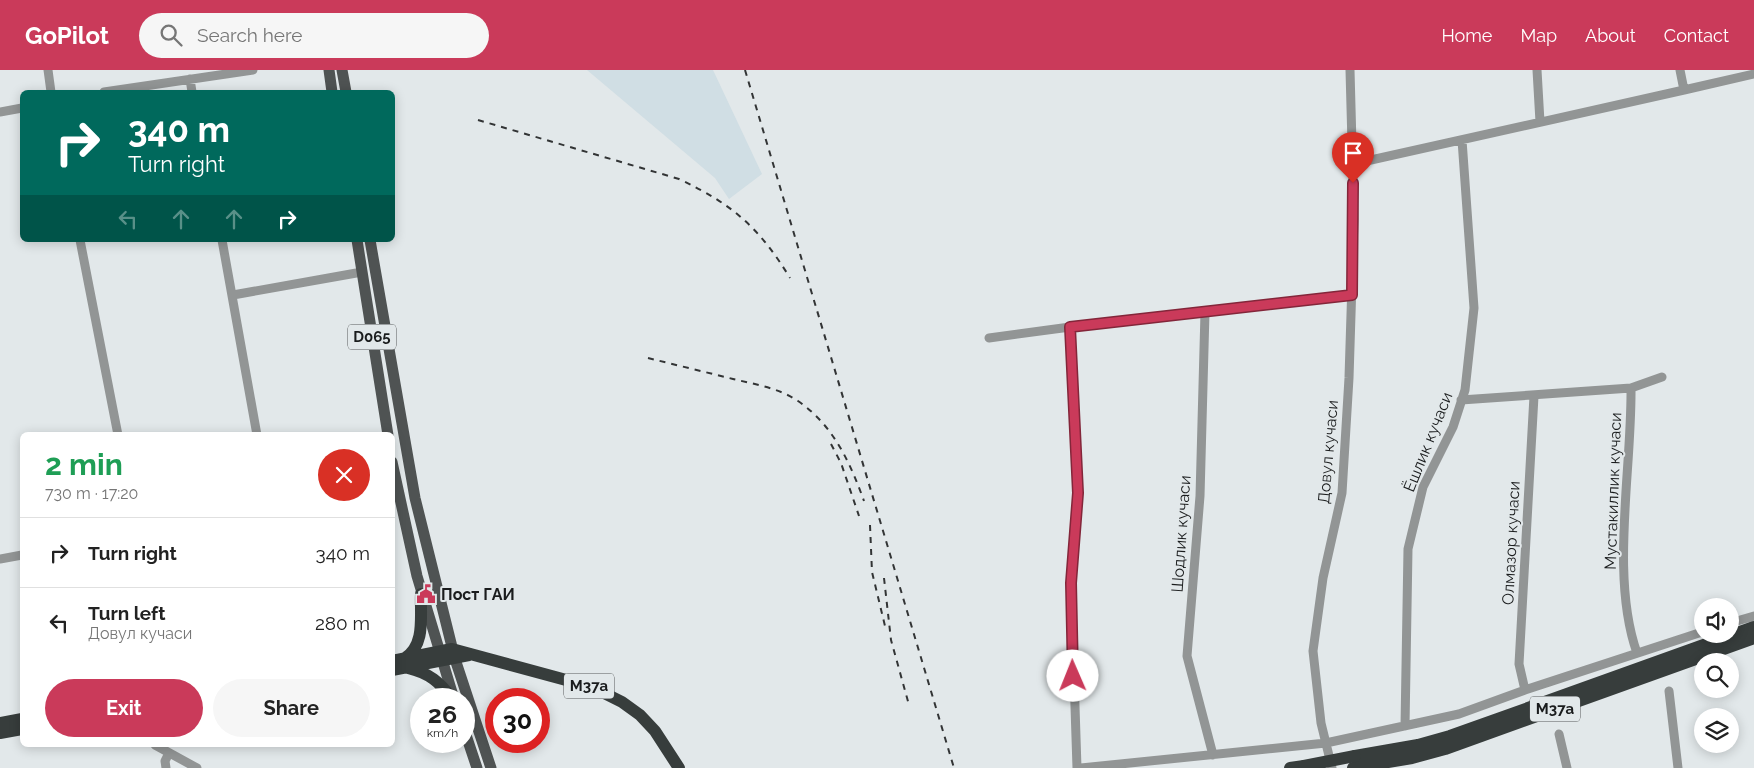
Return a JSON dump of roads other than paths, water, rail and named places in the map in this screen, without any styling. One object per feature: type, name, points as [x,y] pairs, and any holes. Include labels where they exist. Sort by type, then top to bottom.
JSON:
[{"type":"highway","points":[[401,662],[414,651],[419,640],[421,594]]},
{"type":"highway","name":"M37a","points":[[1353,764],[1450,736],[1754,627]]},
{"type":"highway","name":"M37a","points":[[1290,768],[1412,758],[1445,749],[1754,638]]},
{"type":"highway","name":"M37a","points":[[453,654],[469,655],[581,684],[612,696],[631,708],[648,723],[679,768]]},
{"type":"highway","points":[[401,662],[453,654]]},
{"type":"highway","points":[[401,662],[430,675],[444,688]]},
{"type":"highway","points":[[0,723],[20,719]]},
{"type":"highway","points":[[0,733],[20,729]]},
{"type":"main road","points":[[328,70],[332,90]]},
{"type":"main road","points":[[342,70],[346,90]]},
{"type":"main road","name":"D065","points":[[356,242],[388,432]]},
{"type":"main road","name":"D065","points":[[370,242],[415,498],[453,654],[491,768]]},
{"type":"main road","points":[[395,487],[421,594],[449,688]]},
{"type":"main road","points":[[472,753],[477,768]]},
{"type":"street","points":[[48,70],[51,90]]},
{"type":"street","points":[[117,90],[253,70]]},
{"type":"street","name":"Довул кучаси","points":[[1332,768],[1321,723],[1313,652],[1323,578],[1342,493],[1354,219],[1350,70]]},
{"type":"street","points":[[1537,70],[1540,122]]},
{"type":"street","points":[[1680,70],[1684,90]]},
{"type":"street","points":[[1353,164],[1754,74]]},
{"type":"street","points":[[190,79],[192,90]]},
{"type":"street","points":[[0,112],[20,108]]},
{"type":"street","name":"Ёшлик кучаси","points":[[1405,726],[1408,549],[1423,487],[1452,427],[1464,390],[1474,308],[1462,140]]},
{"type":"street","points":[[80,242],[117,432]]},
{"type":"street","points":[[222,242],[256,432]]},
{"type":"street","points":[[233,295],[362,272]]},
{"type":"street","points":[[989,338],[1352,295]]},
{"type":"street","name":"Шодлик кучаси","points":[[1205,312],[1200,496],[1187,656],[1213,755]]},
{"type":"street","points":[[1070,327],[1078,493],[1071,583],[1079,768],[1326,743],[1405,726],[1459,714],[1694,635]]},
{"type":"street","name":"Мустакиллик кучаси","points":[[1461,400],[1631,388],[1662,377]]},
{"type":"street","name":"Мустакиллик кучаси","points":[[1631,388],[1624,562],[1631,636],[1638,654]]},
{"type":"street","name":"Олмазор кучаси","points":[[1526,690],[1519,664],[1534,396]]},
{"type":"street","points":[[0,559],[20,555]]},
{"type":"street","points":[[1739,620],[1754,616]]},
{"type":"street","points":[[1670,691],[1678,768]]},
{"type":"street","points":[[1559,734],[1567,768]]},
{"type":"street","points":[[158,747],[197,768]]},
{"type":"street","points":[[166,768],[165,761],[169,753]]},
{"type":"railway","points":[[745,70],[954,768]]},
{"type":"railway","points":[[478,120],[679,179],[698,188],[743,219],[779,260],[790,278]]},
{"type":"railway","points":[[648,358],[766,387],[798,401],[821,421],[839,445],[853,472],[864,501]]},
{"type":"railway","points":[[831,444],[841,463],[859,516]]},
{"type":"railway","points":[[870,525],[872,572],[885,626]]},
{"type":"railway","points":[[884,578],[891,640],[909,705]]},
{"type":"place","name":"Пост ГАИ","points":[[426,594]]}]
